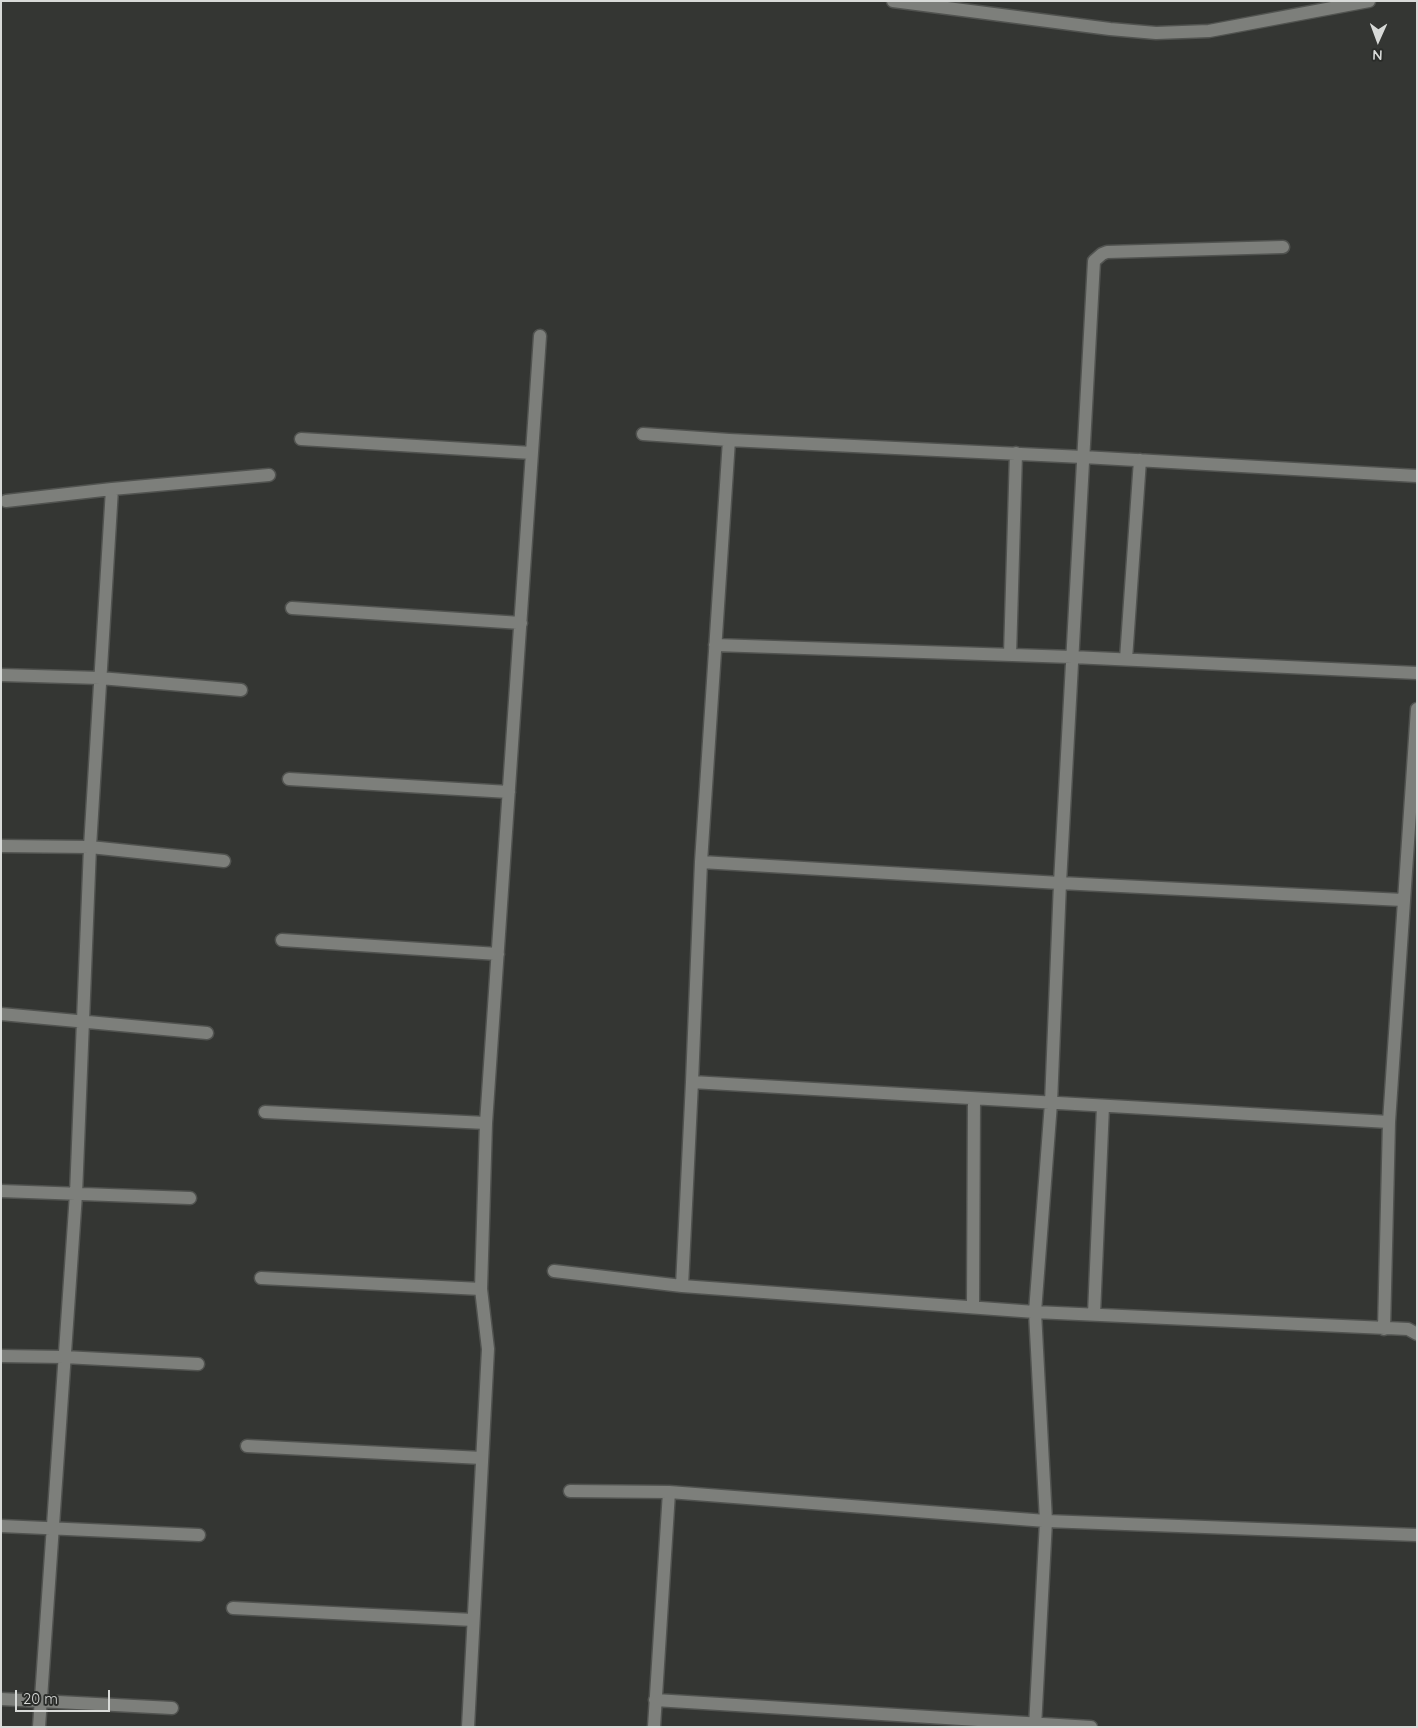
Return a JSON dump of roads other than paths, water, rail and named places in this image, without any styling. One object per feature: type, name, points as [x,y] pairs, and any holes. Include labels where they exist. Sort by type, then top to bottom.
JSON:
[{"type":"street","points":[[894,1],[1110,29],[1156,33],[1208,31],[1369,1]]},
{"type":"street","points":[[1035,1726],[1046,1521],[1036,1312],[1051,1103],[1060,883],[1094,261],[1098,256],[1107,252],[1283,247]]},
{"type":"street","points":[[468,1727],[488,1349],[482,1289],[486,1123],[540,336]]},
{"type":"street","points":[[643,434],[1417,476]]},
{"type":"street","points":[[302,439],[532,453]]},
{"type":"street","points":[[682,1286],[701,862],[729,440]]},
{"type":"street","points":[[1010,655],[1016,453]]},
{"type":"street","points":[[1126,659],[1140,460]]},
{"type":"street","points":[[6,501],[268,475]]},
{"type":"street","points":[[39,1727],[76,1194],[90,847],[112,489]]},
{"type":"street","points":[[292,608],[521,623]]},
{"type":"street","points":[[715,645],[1126,659],[1417,673]]},
{"type":"street","points":[[1,675],[100,678],[241,690]]},
{"type":"street","points":[[1384,1329],[1389,1122],[1417,709]]},
{"type":"street","points":[[289,779],[508,792]]},
{"type":"street","points":[[1,846],[90,847],[224,861]]},
{"type":"street","points":[[701,862],[1060,883],[1403,900]]},
{"type":"street","points":[[282,940],[498,954]]},
{"type":"street","points":[[1,1014],[207,1032]]},
{"type":"street","points":[[692,1082],[1389,1122]]},
{"type":"street","points":[[973,1308],[974,1099]]},
{"type":"street","points":[[1094,1314],[1103,1106]]},
{"type":"street","points":[[265,1112],[486,1123]]},
{"type":"street","points":[[1,1191],[190,1198]]},
{"type":"street","points":[[554,1271],[682,1286],[973,1308],[1408,1330],[1417,1334]]},
{"type":"street","points":[[262,1278],[482,1289]]},
{"type":"street","points":[[1,1356],[64,1357],[198,1364]]},
{"type":"street","points":[[247,1446],[482,1458]]},
{"type":"street","points":[[570,1491],[669,1492],[1046,1521],[1417,1535]]},
{"type":"street","points":[[654,1727],[669,1492]]},
{"type":"street","points":[[1,1526],[199,1536]]},
{"type":"street","points":[[232,1608],[474,1620]]},
{"type":"street","points":[[1,1699],[172,1708]]},
{"type":"street","points":[[655,1700],[1035,1726],[1091,1727]]}]
